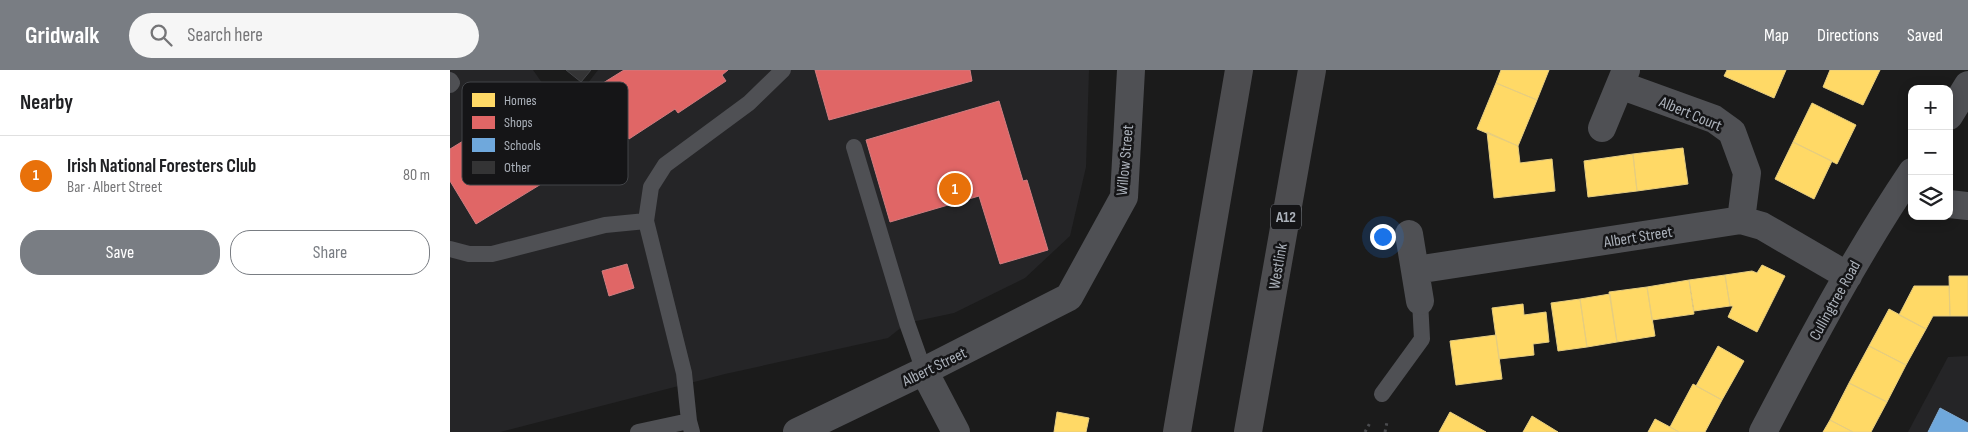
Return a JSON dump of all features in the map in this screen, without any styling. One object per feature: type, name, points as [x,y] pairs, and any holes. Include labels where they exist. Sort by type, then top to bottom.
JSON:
[{"type":"highway","points":[[1177,432],[1239,70]]},
{"type":"highway","name":"Westlink","points":[[1248,432],[1312,70]]},
{"type":"street","name":"Willow Street","points":[[1069,297],[1124,197],[1131,70]]},
{"type":"street","name":"Albert Court","points":[[1602,128],[1623,77],[1714,119],[1732,132],[1747,173],[1741,220]]},
{"type":"street","points":[[1953,109],[1968,85]]},
{"type":"street","name":"Cullingtree Road","points":[[1762,432],[1848,276],[1908,184]]},
{"type":"street","points":[[1953,204],[1968,206]]},
{"type":"street","name":"Albert Street","points":[[1416,270],[1741,220],[1762,226],[1848,276]]},
{"type":"street","points":[[1409,234],[1420,301]]},
{"type":"street","name":"Albert Street","points":[[797,432],[924,371],[1069,297]]},
{"type":"street","points":[[924,371],[956,432]]},
{"type":"lane","points":[[638,432],[690,427],[684,372],[646,221],[651,187],[665,165],[750,103],[783,70]]},
{"type":"lane","points":[[450,80],[452,84],[450,85]]},
{"type":"lane","points":[[854,147],[907,323],[924,371]]},
{"type":"lane","points":[[450,249],[469,254],[492,254],[605,225],[646,221]]},
{"type":"lane","points":[[1382,394],[1422,340],[1420,301]]},
{"type":"shaded area","points":[[450,70],[533,70],[541,82],[462,82],[462,185],[628,185],[628,82],[589,82],[598,70],[1089,70],[1086,167],[1070,236],[1025,278],[954,313],[907,323],[888,338],[725,374],[500,432],[450,432]]},
{"type":"shaded area","points":[[1968,356],[1968,432],[1908,432],[1948,357]]},
{"type":"building: Homes","points":[[1501,70],[1549,70],[1537,100],[1496,83]]},
{"type":"building: Homes","points":[[1727,70],[1786,70],[1774,98],[1724,76]]},
{"type":"building: Homes","points":[[1830,70],[1880,70],[1863,105],[1823,87]]},
{"type":"building: Homes","points":[[1496,83],[1537,100],[1518,146],[1477,129]]},
{"type":"building: Homes","points":[[1812,103],[1856,125],[1837,164],[1793,142]]},
{"type":"building: Homes","points":[[1487,132],[1518,146],[1520,163],[1552,159],[1555,191],[1494,198]]},
{"type":"building: Homes","points":[[1793,142],[1832,161],[1814,199],[1775,179]]},
{"type":"building: Homes","points":[[1683,148],[1688,184],[1637,191],[1633,154]]},
{"type":"building: Homes","points":[[1633,154],[1637,191],[1588,197],[1584,161]]},
{"type":"building: Homes","points":[[1762,265],[1785,276],[1757,332],[1728,317],[1733,306],[1730,306],[1725,275],[1752,271],[1757,273]]},
{"type":"building: Homes","points":[[1725,275],[1730,306],[1694,311],[1689,280]]},
{"type":"building: Homes","points":[[1949,276],[1968,276],[1968,316],[1950,316]]},
{"type":"building: Homes","points":[[1689,280],[1694,314],[1652,320],[1647,287]]},
{"type":"building: Homes","points":[[1914,286],[1949,286],[1950,316],[1933,316],[1926,329],[1899,315]]},
{"type":"building: Homes","points":[[1647,287],[1655,336],[1617,342],[1609,292]]},
{"type":"building: Homes","points":[[1610,294],[1617,342],[1587,347],[1580,299]]},
{"type":"building: Homes","points":[[1580,299],[1587,347],[1558,351],[1551,303]]},
{"type":"building: Homes","points":[[1523,304],[1524,315],[1546,312],[1549,342],[1533,344],[1534,355],[1499,359],[1492,308]]},
{"type":"building: Homes","points":[[1889,309],[1926,329],[1906,365],[1869,346]]},
{"type":"building: Homes","points":[[1496,335],[1502,379],[1456,385],[1450,341]]},
{"type":"building: Homes","points":[[1718,346],[1744,361],[1722,400],[1696,386]]},
{"type":"building: Homes","points":[[1869,346],[1906,365],[1887,402],[1849,383]]},
{"type":"building: Homes","points":[[1849,383],[1887,402],[1871,432],[1853,432],[1830,420]]},
{"type":"building: Homes","points":[[1693,384],[1722,400],[1705,432],[1679,432],[1670,427]]},
{"type":"building: Homes","points":[[1057,412],[1089,418],[1086,432],[1054,432]]},
{"type":"building: Homes","points":[[1450,412],[1486,432],[1439,432]]},
{"type":"building: Homes","points":[[1532,416],[1558,432],[1523,432]]},
{"type":"building: Homes","points":[[1655,419],[1670,427],[1679,432],[1648,432]]},
{"type":"building: Homes","points":[[1830,420],[1853,432],[1823,432]]},
{"type":"building: Shops","points":[[624,70],[728,70],[722,75],[726,81],[678,113],[675,109],[629,139],[628,82],[605,82]]},
{"type":"building: Shops","points":[[815,70],[970,70],[972,81],[829,120]]},
{"type":"building: Shops","points":[[999,101],[1023,181],[1027,180],[1048,250],[1000,264],[979,196],[890,222],[866,140]]},
{"type":"building: Shops","points":[[462,142],[462,185],[540,185],[476,224],[450,181],[450,149]]},
{"type":"building: Shops","points":[[627,264],[634,288],[609,296],[602,271]]},
{"type":"building: Schools","points":[[1940,408],[1968,423],[1968,432],[1928,432]]},
{"type":"building: Other","points":[[566,70],[591,70],[581,82]]},
{"type":"place","name":"Irish National Foresters Club","points":[[955,189]]}]
